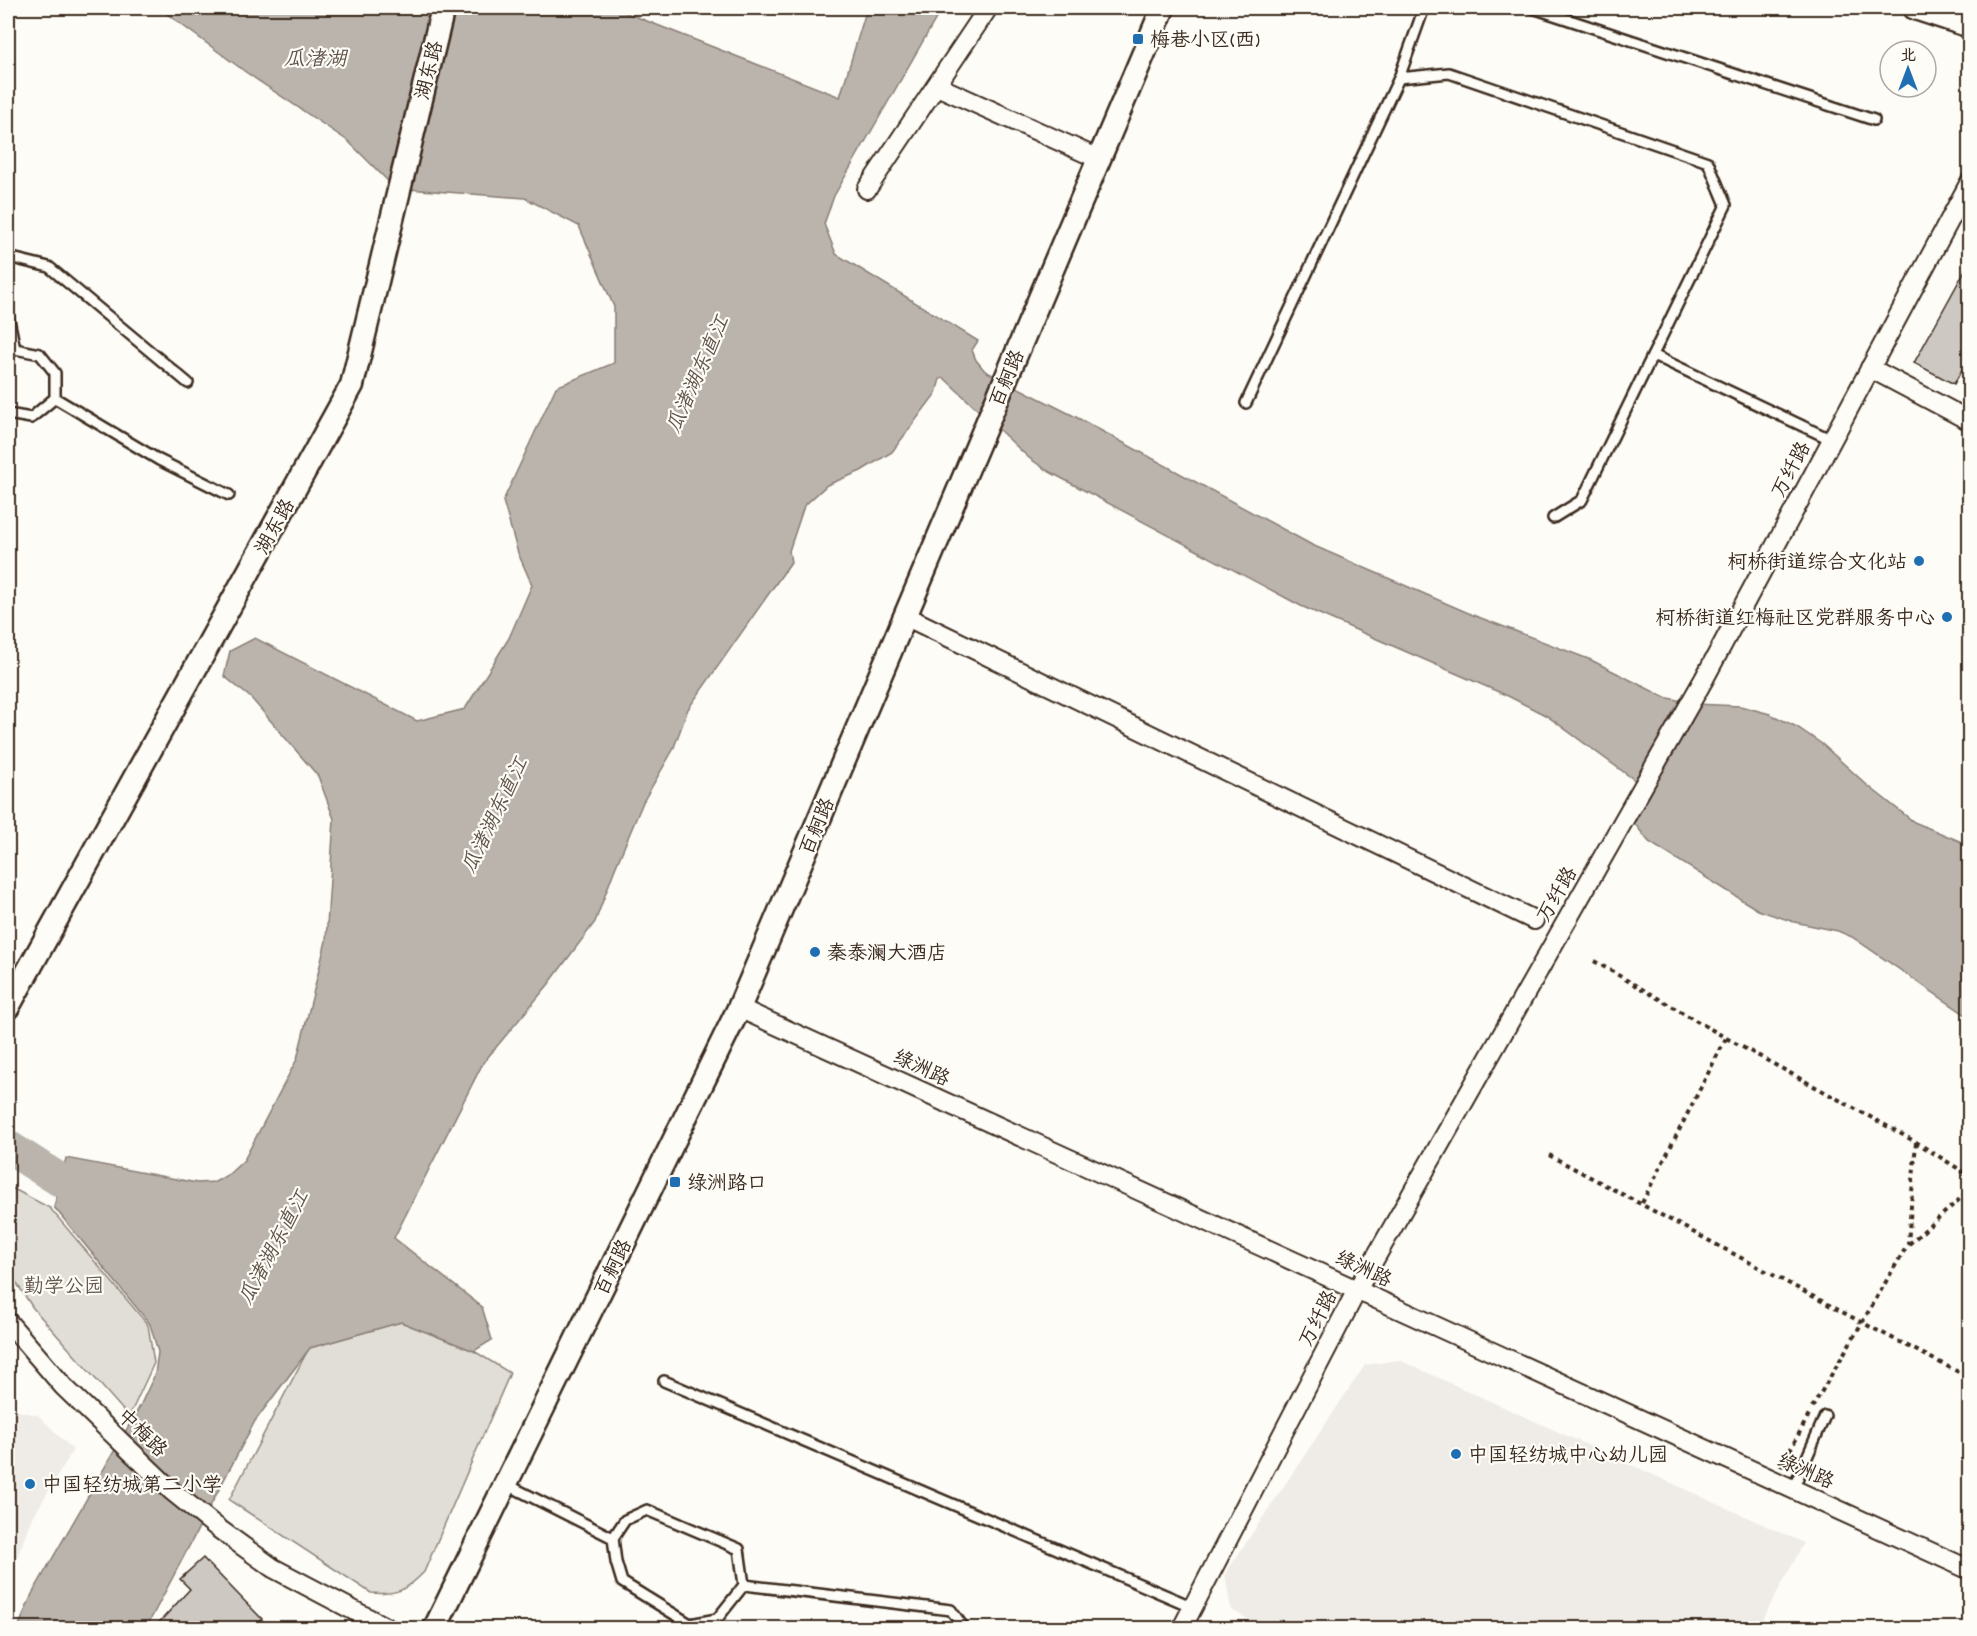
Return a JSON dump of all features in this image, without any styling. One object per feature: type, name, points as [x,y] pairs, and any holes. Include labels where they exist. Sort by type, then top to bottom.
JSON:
[{"type":"street","name":"湖东路","points":[[8,1007],[352,385],[443,8]]},
{"type":"street","points":[[867,189],[988,8]]},
{"type":"street","name":"百舸路","points":[[435,1629],[739,1008],[1163,8]]},
{"type":"street","points":[[1915,8],[1970,26]]},
{"type":"street","points":[[937,86],[1099,159]]},
{"type":"street","name":"万纤路","points":[[1182,1629],[1357,1290],[1704,678],[1970,182]]},
{"type":"street","points":[[1870,368],[1970,421]]},
{"type":"street","points":[[905,616],[1534,920]]},
{"type":"street","name":"绿洲路","points":[[739,1008],[1970,1570]]},
{"type":"street","name":"中梅路","points":[[8,1322],[63,1386],[172,1491],[273,1568],[387,1629]]},
{"type":"lane","points":[[1246,404],[1399,78],[1424,8]]},
{"type":"lane","points":[[1533,8],[1874,120]]},
{"type":"lane","points":[[1399,78],[1449,73],[1708,162],[1726,205],[1582,500],[1553,518]]},
{"type":"lane","points":[[8,257],[49,267],[188,383]]},
{"type":"lane","points":[[8,315],[11,352],[40,354],[55,373],[54,398],[32,418],[8,414]]},
{"type":"lane","points":[[1653,355],[1832,440]]},
{"type":"lane","points":[[54,398],[159,460],[229,495]]},
{"type":"lane","points":[[664,1381],[1193,1607]]},
{"type":"lane","points":[[1793,1489],[1825,1416]]},
{"type":"lane","points":[[506,1484],[613,1538]]},
{"type":"lane","points":[[647,1510],[739,1549],[744,1585],[717,1619],[692,1626],[622,1582],[616,1562],[613,1538],[625,1520],[647,1510]]},
{"type":"lane","points":[[744,1585],[951,1610],[964,1629]]},
{"type":"path","points":[[1594,961],[1726,1038],[1916,1142],[1970,1176]]},
{"type":"path","points":[[1642,1203],[1726,1038]]},
{"type":"path","points":[[1908,1244],[1916,1142]]},
{"type":"path","points":[[1549,1155],[1861,1322],[1970,1377]]},
{"type":"path","points":[[1774,1481],[1861,1322],[1908,1244],[1970,1190]]},
{"type":"shaded area","name":"中国轻纺城中心幼儿园","points":[[1399,1360],[1804,1543],[1758,1628],[1264,1628],[1231,1610],[1225,1574],[1365,1365]]},
{"type":"shaded area","name":"中国轻纺城第二小学","points":[[8,1409],[38,1415],[73,1450],[33,1517],[8,1580]]},
{"type":"green space","name":"勤学公园","points":[[8,1186],[50,1208],[148,1325],[154,1363],[129,1417],[33,1308],[8,1270]]},
{"type":"green space","points":[[401,1322],[474,1351],[510,1373],[424,1572],[406,1588],[387,1593],[371,1593],[229,1500],[309,1348]]},
{"type":"water","points":[[159,8],[614,8],[840,97],[867,8],[942,8],[834,196],[824,224],[836,254],[978,341],[972,350],[976,360],[985,371],[1076,417],[1312,545],[1473,615],[1591,660],[1664,697],[1695,704],[1740,706],[1770,714],[1797,727],[1822,744],[1867,785],[1914,822],[1969,845],[1969,1017],[1852,937],[1838,931],[1794,922],[1758,910],[1649,842],[1635,824],[1640,784],[1547,716],[1508,696],[1301,606],[1048,471],[1029,458],[944,378],[940,379],[936,393],[892,452],[861,471],[827,485],[804,506],[789,551],[791,562],[688,709],[673,750],[643,802],[595,922],[548,985],[483,1063],[394,1238],[482,1307],[492,1340],[474,1351],[401,1322],[310,1348],[255,1421],[146,1628],[18,1628],[32,1594],[140,1406],[155,1374],[158,1352],[150,1324],[54,1207],[66,1158],[197,1183],[215,1182],[229,1174],[244,1160],[297,1059],[326,941],[334,819],[318,776],[251,698],[224,676],[230,651],[255,638],[417,721],[465,709],[509,638],[532,585],[518,553],[503,501],[556,387],[614,363],[614,307],[579,226],[525,198],[395,188],[348,141],[247,73]]},
{"type":"building","points":[[1970,261],[1970,355],[1954,384],[1914,363]]},
{"type":"building","points":[[203,1558],[262,1619],[251,1629],[153,1629],[190,1589],[180,1579]]},
{"type":"waterway","points":[[8,1147],[60,1180]]},
{"type":"place","name":"梅巷小区(西)","points":[[1138,39]]},
{"type":"place","name":"柯桥街道综合文化站","points":[[1919,561]]},
{"type":"place","name":"柯桥街道红梅社区党群服务中心","points":[[1947,617]]},
{"type":"place","name":"秦泰澜大酒店","points":[[815,952]]},
{"type":"place","name":"绿洲路口","points":[[675,1182]]},
{"type":"place","name":"中国轻纺城中心幼儿园","points":[[1456,1454]]},
{"type":"place","name":"中国轻纺城第二小学","points":[[30,1484]]},
{"type":"water label","name":"瓜渚湖","points":[[315,58]]},
{"type":"water label","name":"瓜渚湖东直江","points":[[697,374]]},
{"type":"water label","name":"瓜渚湖东直江","points":[[494,815]]},
{"type":"water label","name":"瓜渚湖东直江","points":[[273,1247]]}]
